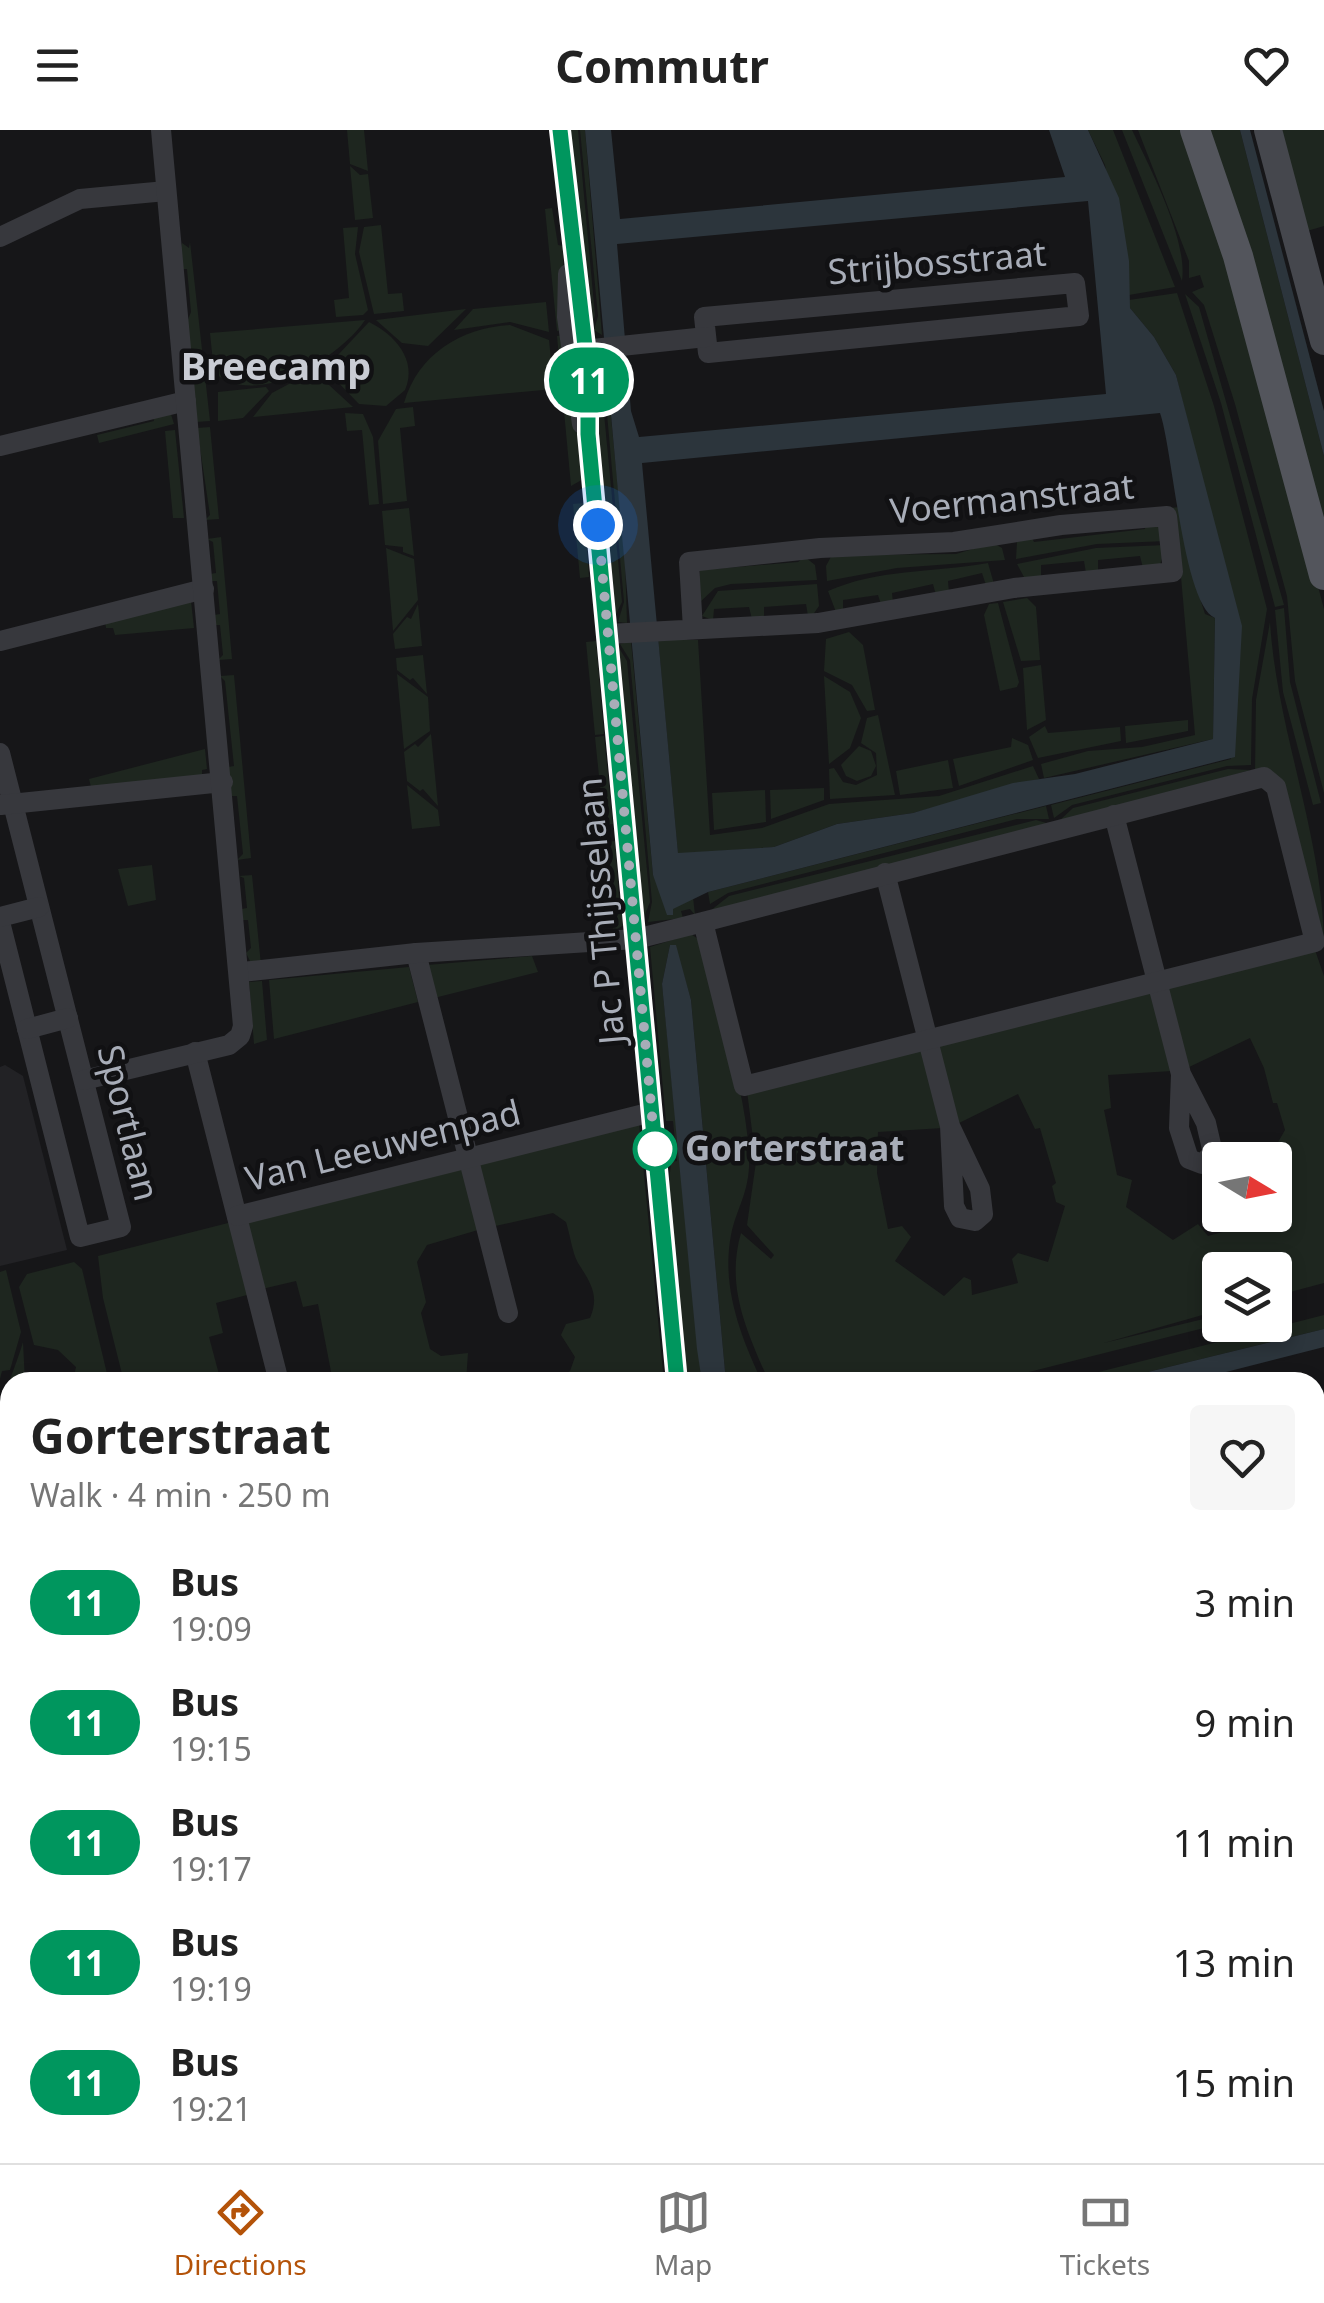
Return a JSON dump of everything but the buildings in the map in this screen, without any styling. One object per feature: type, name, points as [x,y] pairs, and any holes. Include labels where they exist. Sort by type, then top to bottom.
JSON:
[{"type":"main road","points":[[1195,130],[1238,256],[1324,575]]},
{"type":"street","points":[[84,1080],[230,1045],[240,1036],[242,972],[161,130]]},
{"type":"street","name":"Jac P Thijsselaan","points":[[560,130],[573,264],[566,290],[586,349],[592,424],[588,434],[617,633],[636,939],[676,1372]]},
{"type":"street","points":[[1268,130],[1324,342]]},
{"type":"street","points":[[0,237],[80,200],[166,191]]},
{"type":"street","name":"Strijbosstraat","points":[[1076,283],[1079,316],[708,354],[706,337],[704,316],[1076,283]]},
{"type":"street","name":"Strijbosstraat","points":[[586,349],[706,337]]},
{"type":"street","points":[[0,446],[186,401]]},
{"type":"street","name":"Voermanstraat","points":[[617,633],[818,623],[997,591],[1173,572],[1168,516],[1061,525],[954,542],[820,548],[689,562],[693,629]]},
{"type":"street","points":[[0,641],[204,590]]},
{"type":"street","name":"Sportlaan","points":[[0,753],[6,804],[39,907],[121,1227],[80,1237],[0,919],[39,907]]},
{"type":"street","points":[[242,972],[416,954],[636,939],[1258,777],[1270,778],[1276,787],[1315,942],[744,1086],[703,922]]},
{"type":"street","points":[[6,804],[223,782]]},
{"type":"street","points":[[1114,815],[1181,1074]]},
{"type":"street","points":[[885,873],[950,1126]]},
{"type":"street","points":[[416,954],[508,1314]]},
{"type":"street","name":"Sportlaan","points":[[28,1029],[68,1018]]},
{"type":"street","name":"Van Leeuwenpad","points":[[195,1052],[237,1216],[652,1112]]},
{"type":"street","points":[[237,1216],[276,1372]]},
{"type":"shaded area","points":[[347,130],[364,130],[368,171],[350,164]]},
{"type":"shaded area","points":[[568,130],[578,130],[595,315],[592,327]]},
{"type":"shaded area","points":[[580,130],[585,130],[602,335],[594,330],[598,316]]},
{"type":"shaded area","points":[[585,130],[611,130],[620,219],[1065,177],[1049,130],[1088,130],[1119,198],[1129,261],[1130,308],[1154,337],[1176,375],[1242,626],[1235,757],[708,892],[673,909],[673,915],[667,915],[653,875]],"holes":[[[1088,201],[1106,394],[639,437],[631,411],[617,244]],[[1160,413],[1187,557],[1204,607],[1215,618],[1213,739],[1075,774],[1013,783],[913,813],[837,824],[774,847],[678,853],[642,463]]]},
{"type":"shaded area","points":[[1088,130],[1113,130],[1175,287],[1129,295],[1105,165]]},
{"type":"shaded area","points":[[1122,130],[1132,130],[1166,204],[1179,245],[1182,281]]},
{"type":"shaded area","points":[[1138,130],[1186,130],[1260,366],[1324,609],[1324,793],[1295,681],[1287,596],[1235,404],[1204,305],[1192,292],[1204,287],[1200,275],[1189,278],[1189,261]]},
{"type":"shaded area","points":[[1205,130],[1240,130],[1324,456],[1324,531]]},
{"type":"shaded area","points":[[1240,130],[1250,130],[1324,411],[1324,456]]},
{"type":"shaded area","points":[[1281,130],[1324,130],[1324,226],[1307,231]]},
{"type":"shaded area","points":[[350,166],[360,175],[368,174],[373,218],[355,220]]},
{"type":"shaded area","points":[[552,208],[558,245],[563,246],[564,330],[557,331],[545,209]]},
{"type":"shaded area","points":[[381,225],[388,294],[402,293],[404,311],[374,314],[359,252],[364,227]]},
{"type":"shaded area","points":[[358,227],[355,254],[368,310],[363,315],[336,317],[334,300],[349,298],[343,228]]},
{"type":"shaded area","points":[[190,242],[210,421],[196,422],[187,322],[191,312],[187,269],[182,269],[180,252],[182,243],[189,248]]},
{"type":"shaded area","points":[[1177,293],[1214,406],[1267,609],[1252,699],[1251,765],[1227,766],[1072,805],[1054,818],[1051,805],[1231,759],[1202,480],[1176,375],[1154,337],[1130,308],[1129,300]]},
{"type":"shaded area","points":[[1185,294],[1199,307],[1284,605],[1275,607],[1221,403]]},
{"type":"shaded area","points":[[546,302],[549,332],[510,322],[454,330],[473,309]]},
{"type":"shaded area","points":[[466,309],[428,346],[402,343],[376,320]]},
{"type":"shaded area","points":[[365,320],[317,363],[273,382],[251,386],[231,382],[214,372],[210,333]]},
{"type":"shaded area","points":[[369,322],[387,333],[406,358],[405,390],[386,406],[359,404],[333,377],[338,355]]},
{"type":"shaded area","points":[[510,325],[549,340],[554,389],[404,403],[420,371],[444,347],[475,332]]},
{"type":"shaded area","points":[[565,335],[585,478],[571,486],[557,336]]},
{"type":"shaded area","points":[[605,356],[625,559],[627,623],[618,622],[624,602],[604,381],[597,362]]},
{"type":"shaded area","points":[[596,371],[601,382],[622,602],[614,618],[594,402]]},
{"type":"shaded area","points":[[302,377],[329,385],[353,407],[253,417],[272,393]]},
{"type":"shaded area","points":[[266,387],[269,391],[243,418],[218,421],[218,392]]},
{"type":"shaded area","points":[[413,407],[415,426],[400,428],[407,501],[383,504],[378,441],[396,409]]},
{"type":"shaded area","points":[[170,411],[174,424],[99,443],[97,435],[154,421],[153,415]]},
{"type":"shaded area","points":[[345,413],[363,414],[373,437],[379,504],[369,505],[362,430],[347,431]]},
{"type":"shaded area","points":[[210,427],[219,519],[205,520],[210,515],[197,428]]},
{"type":"shaded area","points":[[175,430],[184,518],[173,518],[165,431]]},
{"type":"shaded area","points":[[584,503],[589,577],[580,578],[573,504]]},
{"type":"shaded area","points":[[1180,507],[1190,567],[1205,614],[1215,618],[1213,739],[1044,778],[1041,764],[1088,751],[1142,747],[1195,735],[1181,577],[1157,509]]},
{"type":"shaded area","points":[[409,508],[414,556],[403,552],[403,547],[385,545],[382,511]]},
{"type":"shaded area","points":[[1146,524],[1161,528],[1166,541],[1097,544],[1016,559],[1017,542],[1145,529]]},
{"type":"shaded area","points":[[221,537],[232,659],[218,660],[223,655],[220,625],[215,625],[214,615],[220,614],[217,581],[211,581],[210,574],[216,573],[213,542],[207,539]]},
{"type":"shaded area","points":[[993,543],[1002,548],[1005,560],[897,568],[827,581],[826,566],[832,555],[956,554]]},
{"type":"shaded area","points":[[1166,545],[1160,565],[1143,568],[1140,556],[1098,560],[1098,572],[1086,573],[1084,561],[1041,565],[1041,578],[1024,577],[1017,564],[1096,548]]},
{"type":"shaded area","points":[[386,548],[414,559],[418,600],[393,631]]},
{"type":"shaded area","points":[[805,557],[815,565],[817,580],[731,584],[715,588],[698,604],[700,570],[798,562]]},
{"type":"shaded area","points":[[988,563],[994,584],[986,585],[982,573],[948,581],[949,593],[936,595],[933,584],[892,593],[893,604],[882,607],[878,595],[843,600],[843,612],[836,612],[828,591],[885,575]]},
{"type":"shaded area","points":[[817,584],[819,606],[812,616],[808,616],[806,604],[764,607],[764,618],[752,619],[749,607],[714,609],[713,620],[702,616],[718,591]]},
{"type":"shaded area","points":[[1027,598],[1036,607],[1040,660],[1021,661],[1003,602]]},
{"type":"shaded area","points":[[191,601],[194,628],[115,635],[113,628],[106,628],[105,620]]},
{"type":"shaded area","points":[[998,603],[1019,682],[1017,687],[1000,691],[984,615],[989,604]]},
{"type":"shaded area","points":[[418,604],[422,646],[395,649],[393,634],[407,617],[411,619]]},
{"type":"shaded area","points":[[1284,608],[1290,682],[1321,803],[1313,805],[1283,692],[1275,610]]},
{"type":"shaded area","points":[[1270,622],[1281,704],[1317,866],[1324,948],[1281,781],[1272,771],[1255,773],[1256,700]]},
{"type":"shaded area","points":[[849,632],[863,645],[875,710],[867,711],[852,685],[824,671],[826,639]]},
{"type":"shaded area","points":[[686,635],[687,640],[698,640],[710,835],[762,828],[829,804],[939,796],[1033,766],[1039,779],[913,813],[837,824],[774,847],[678,854],[658,638]]},
{"type":"shaded area","points":[[596,641],[604,734],[595,735],[586,642]]},
{"type":"shaded area","points":[[631,641],[653,875],[673,908],[693,897],[695,915],[690,909],[681,911],[683,918],[648,922],[652,902],[630,660],[620,644]]},
{"type":"shaded area","points":[[619,648],[627,661],[650,902],[644,917]]},
{"type":"shaded area","points":[[423,655],[427,694],[413,678],[410,680],[397,670],[396,658]]},
{"type":"shaded area","points":[[1041,665],[1046,720],[1027,730],[1023,668]]},
{"type":"shaded area","points":[[397,674],[428,697],[430,731],[404,749]]},
{"type":"shaded area","points":[[234,675],[251,858],[237,860],[243,854],[237,796],[231,796],[228,767],[234,766],[225,681],[220,676]]},
{"type":"shaded area","points":[[824,676],[850,692],[861,718],[850,748],[829,764]]},
{"type":"shaded area","points":[[878,715],[895,795],[830,799],[829,769],[834,768],[843,782],[856,785],[877,775],[876,753],[861,743],[867,718]]},
{"type":"shaded area","points":[[1188,720],[1188,731],[1126,743],[1125,726]]},
{"type":"shaded area","points":[[1045,726],[1048,733],[1120,727],[1121,741],[1038,758],[1029,737]]},
{"type":"shaded area","points":[[431,734],[438,806],[423,789],[420,791],[407,781],[404,752],[415,744],[418,747]]},
{"type":"shaded area","points":[[604,736],[613,824],[604,825],[595,737]]},
{"type":"shaded area","points":[[1012,738],[1028,745],[1033,760],[959,786],[953,759],[1011,747]]},
{"type":"shaded area","points":[[859,746],[871,751],[876,766],[871,776],[857,781],[846,776],[841,765]]},
{"type":"shaded area","points":[[205,749],[207,769],[202,770],[202,776],[91,787],[89,779]]},
{"type":"shaded area","points":[[948,760],[953,788],[900,795],[896,771]]},
{"type":"shaded area","points":[[1228,769],[1251,770],[1057,823],[1073,808]]},
{"type":"shaded area","points":[[407,785],[438,810],[440,826],[412,829]]},
{"type":"shaded area","points":[[824,788],[824,800],[771,819],[770,790]]},
{"type":"shaded area","points":[[765,790],[766,822],[714,830],[712,793]]},
{"type":"shaded area","points":[[1046,806],[1049,819],[1017,819],[728,893],[710,904],[708,892]]},
{"type":"shaded area","points":[[1036,820],[1050,824],[710,911],[729,896]]},
{"type":"shaded area","points":[[615,841],[620,912],[625,913],[626,924],[613,931],[605,842]]},
{"type":"shaded area","points":[[152,865],[156,900],[128,906],[118,869]]},
{"type":"shaded area","points":[[252,875],[261,965],[251,963],[246,953],[251,948],[248,920],[243,920],[242,909],[247,908],[244,878],[239,876]]},
{"type":"shaded area","points":[[691,934],[698,939],[729,1045],[749,1154],[746,1188],[731,1235],[729,1274],[740,1329],[758,1372],[725,1372],[691,1000],[675,945],[670,945],[662,984],[701,1372],[685,1372],[668,1194],[671,1162],[677,1161],[673,1121],[666,1121],[650,947]]},
{"type":"shaded area","points":[[670,945],[676,945],[691,1000],[725,1372],[700,1372],[662,984]]},
{"type":"shaded area","points":[[1315,950],[1324,976],[1324,1283],[1292,1291],[1292,1252],[1202,1252],[1202,1315],[1104,1343],[1202,1319],[1202,1329],[1029,1372],[765,1372],[737,1291],[741,1233],[771,1259],[774,1255],[747,1225],[756,1162],[747,1091],[923,1047],[943,1128],[878,1132],[877,1173],[888,1229],[902,1226],[911,1237],[895,1261],[944,1296],[964,1277],[971,1280],[972,1295],[1018,1283],[1012,1259],[1018,1253],[1048,1262],[1065,1206],[1056,1202],[1052,1186],[1056,1183],[1040,1128],[1035,1129],[1018,1094],[957,1124],[937,1044],[1152,989],[1172,1071],[1108,1075],[1111,1108],[1104,1110],[1117,1175],[1132,1180],[1126,1207],[1173,1240],[1198,1224],[1208,1236],[1223,1232],[1292,1232],[1292,1142],[1278,1142],[1285,1130],[1250,1038],[1187,1068],[1166,985]]},
{"type":"shaded area","points":[[532,956],[538,972],[434,998],[427,965]]},
{"type":"shaded area","points":[[409,967],[418,1002],[274,1039],[269,980]]},
{"type":"shaded area","points":[[262,981],[267,1040],[254,1044],[249,982]]},
{"type":"shaded area","points":[[5,1065],[23,1076],[67,1250],[0,1266],[0,1067]]},
{"type":"shaded area","points":[[639,1123],[663,1372],[568,1372],[575,1357],[561,1335],[566,1324],[590,1318],[594,1302],[566,1222],[553,1213],[491,1227],[474,1161]]},
{"type":"shaded area","points":[[461,1164],[478,1230],[427,1245],[417,1262],[426,1302],[421,1313],[430,1349],[441,1356],[468,1353],[467,1372],[331,1372],[318,1304],[303,1307],[296,1281],[262,1289],[244,1219]]},
{"type":"shaded area","points":[[232,1222],[251,1294],[216,1303],[223,1333],[209,1337],[218,1372],[122,1372],[103,1298],[98,1256]]},
{"type":"shaded area","points":[[74,1262],[82,1269],[107,1372],[75,1372],[76,1367],[58,1350],[34,1345],[19,1287],[27,1274]]},
{"type":"shaded area","points":[[6,1270],[21,1332],[10,1370],[2,1372],[0,1372],[0,1272]]},
{"type":"shaded area","points":[[1324,1315],[1324,1329],[1292,1337],[1292,1323]]},
{"type":"shaded area","points":[[1324,1329],[1324,1347],[1226,1372],[1148,1372],[1271,1342],[1292,1342],[1292,1337]]},
{"type":"shaded area","points":[[23,1342],[24,1372],[13,1372]]},
{"type":"shaded area","points":[[1217,1342],[1271,1342],[1148,1372],[1099,1372]]},
{"type":"bus line","name":"11","points":[[560,130],[588,372],[592,424],[588,434],[676,1372]]},
{"type":"place","name":"Gorterstraat","points":[[655,1149]]},
{"type":"district","name":"Breecamp","points":[[276,367]]},
{"type":"route","points":[[598,525],[655,1149]]}]
